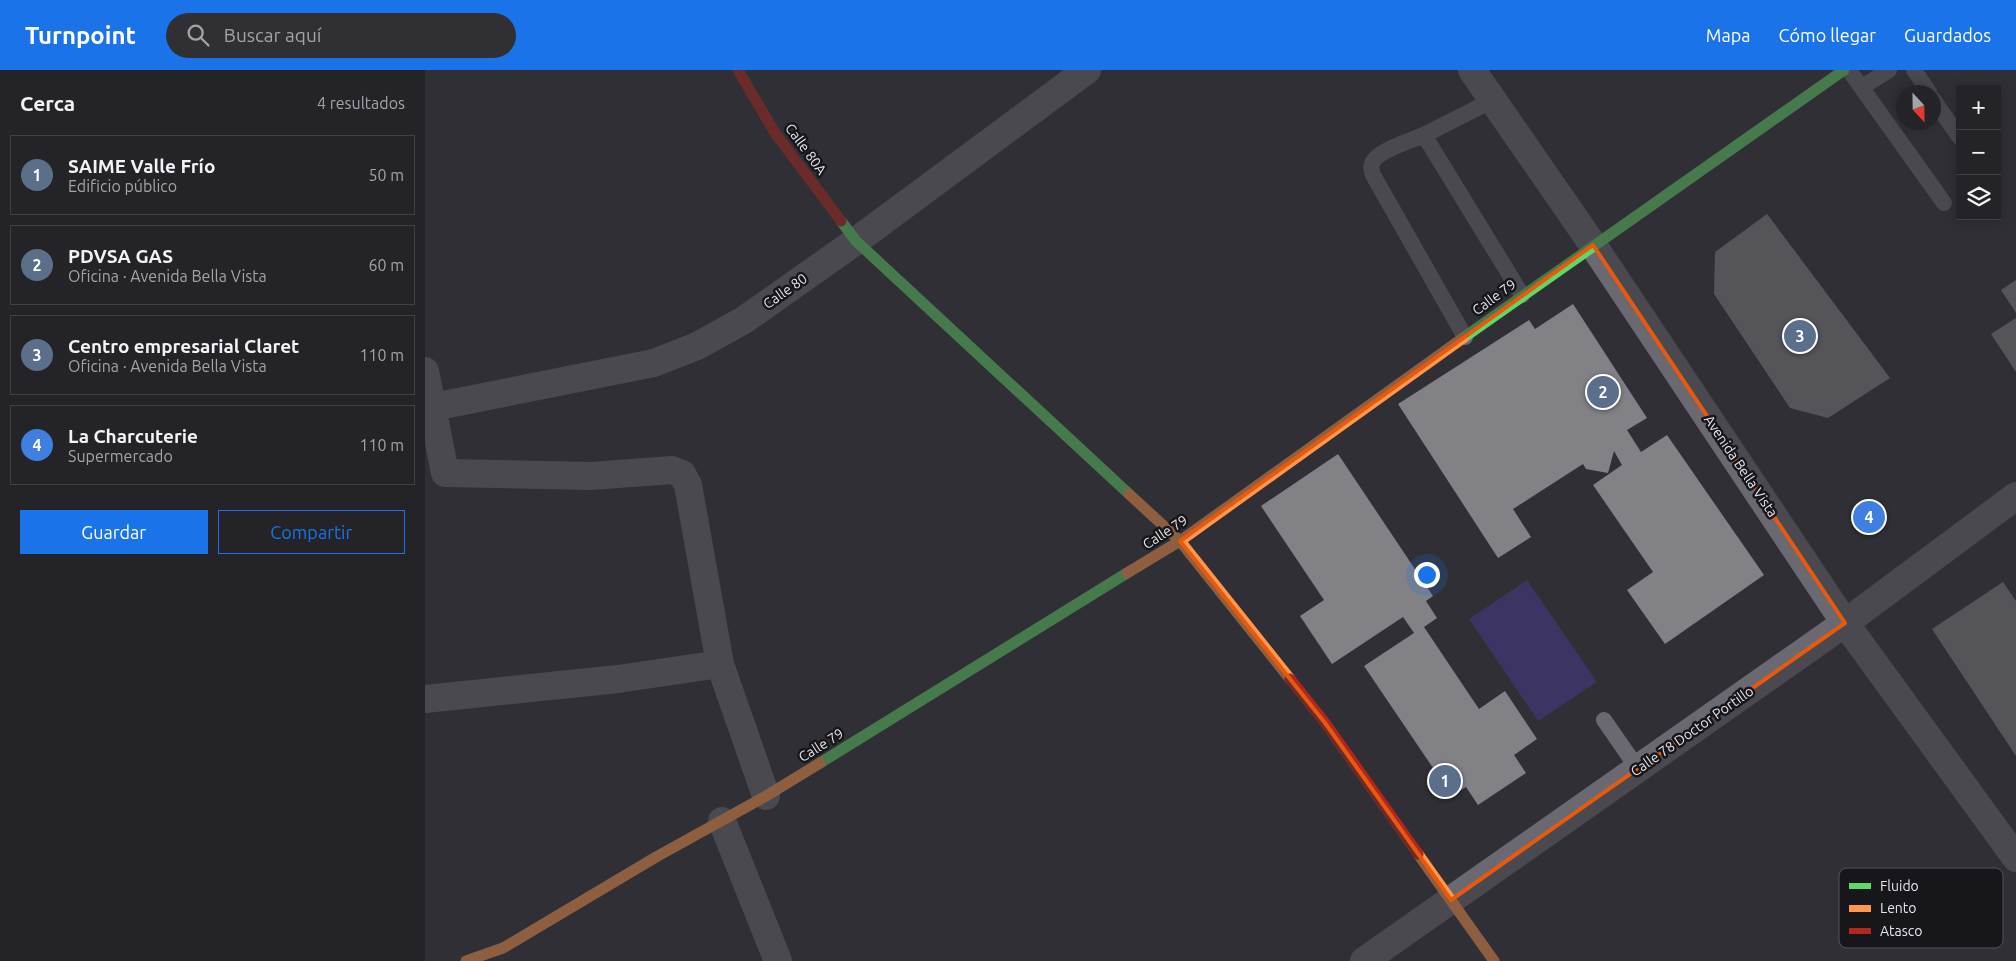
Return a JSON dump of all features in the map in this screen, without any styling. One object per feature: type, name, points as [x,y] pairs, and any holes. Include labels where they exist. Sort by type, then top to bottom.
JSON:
[{"type":"street","name":"Calle 80A","points":[[738,70],[775,133],[856,241],[1180,541],[1325,723],[1494,961]]},
{"type":"street","name":"Calle 80","points":[[433,407],[654,363],[697,346],[744,320],[856,241],[1087,70]]},
{"type":"street","name":"Avenida Bella Vista","points":[[1471,70],[1593,245],[1845,623],[2016,858]]},
{"type":"street","name":"Calle 79","points":[[466,961],[503,948],[765,796],[1180,541],[1522,295],[1844,70]]},
{"type":"street","points":[[425,371],[433,407],[435,470],[591,476],[672,470],[682,474],[687,485],[720,664],[765,796]]},
{"type":"street","name":"Calle 78 Doctor Portillo","points":[[1364,961],[1845,623],[2016,496]]},
{"type":"street","points":[[425,699],[618,679],[720,664]]},
{"type":"street","points":[[722,821],[778,961]]},
{"type":"lane","points":[[1849,70],[1944,203]]},
{"type":"lane","points":[[1862,88],[1889,70]]},
{"type":"lane","points":[[1914,70],[1924,85]]},
{"type":"lane","points":[[1465,337],[1373,175],[1371,168],[1373,161],[1378,155],[1424,135],[1493,100]]},
{"type":"lane","points":[[1941,111],[1956,132]]},
{"type":"lane","points":[[1424,135],[1522,295]]},
{"type":"lane","points":[[1604,720],[1639,768]]},
{"type":"highlighted area","points":[[1593,245],[1845,623],[1451,900],[1325,723],[1180,541]]},
{"type":"shaded area","points":[[1527,580],[1597,682],[1538,721],[1469,619]]},
{"type":"building","points":[[1767,214],[1890,378],[1828,418],[1790,408],[1714,294],[1715,252]]},
{"type":"building","points":[[2016,280],[2016,313],[2001,290]]},
{"type":"building","points":[[1573,304],[1647,418],[1627,430],[1641,452],[1667,435],[1764,575],[1665,644],[1627,590],[1653,572],[1593,485],[1622,465],[1614,451],[1608,473],[1586,469],[1583,464],[1513,509],[1531,537],[1498,558],[1398,404],[1529,320],[1535,329]]},
{"type":"building","points":[[2016,318],[2016,372],[1991,334]]},
{"type":"building","points":[[1338,454],[1433,596],[1426,601],[1437,618],[1424,627],[1479,709],[1505,691],[1537,739],[1514,755],[1526,773],[1478,805],[1466,787],[1452,796],[1364,666],[1414,633],[1403,617],[1332,664],[1300,616],[1324,600],[1261,506]]},
{"type":"building","points":[[2003,582],[2016,601],[2016,756],[1932,629]]},
{"type":"traffic: fast","points":[[1463,338],[1844,70]]},
{"type":"traffic: fast","points":[[841,221],[856,241],[1129,494]]},
{"type":"traffic: fast","points":[[820,763],[1127,573]]},
{"type":"traffic: slow","points":[[1127,573],[1180,541],[1463,338]]},
{"type":"traffic: slow","points":[[1129,494],[1180,541],[1290,679]]},
{"type":"traffic: slow","points":[[466,961],[503,948],[820,763]]},
{"type":"traffic: slow","points":[[1418,854],[1494,961]]},
{"type":"traffic: jam","points":[[738,70],[775,133],[841,221]]},
{"type":"traffic: jam","points":[[1290,679],[1325,723],[1418,854]]},
{"type":"place","name":"Centro empresarial Claret","points":[[1800,336]]},
{"type":"place","name":"PDVSA GAS","points":[[1603,392]]},
{"type":"place","name":"La Charcuterie","points":[[1869,517]]},
{"type":"place","name":"SAIME Valle Frío","points":[[1445,781]]}]
